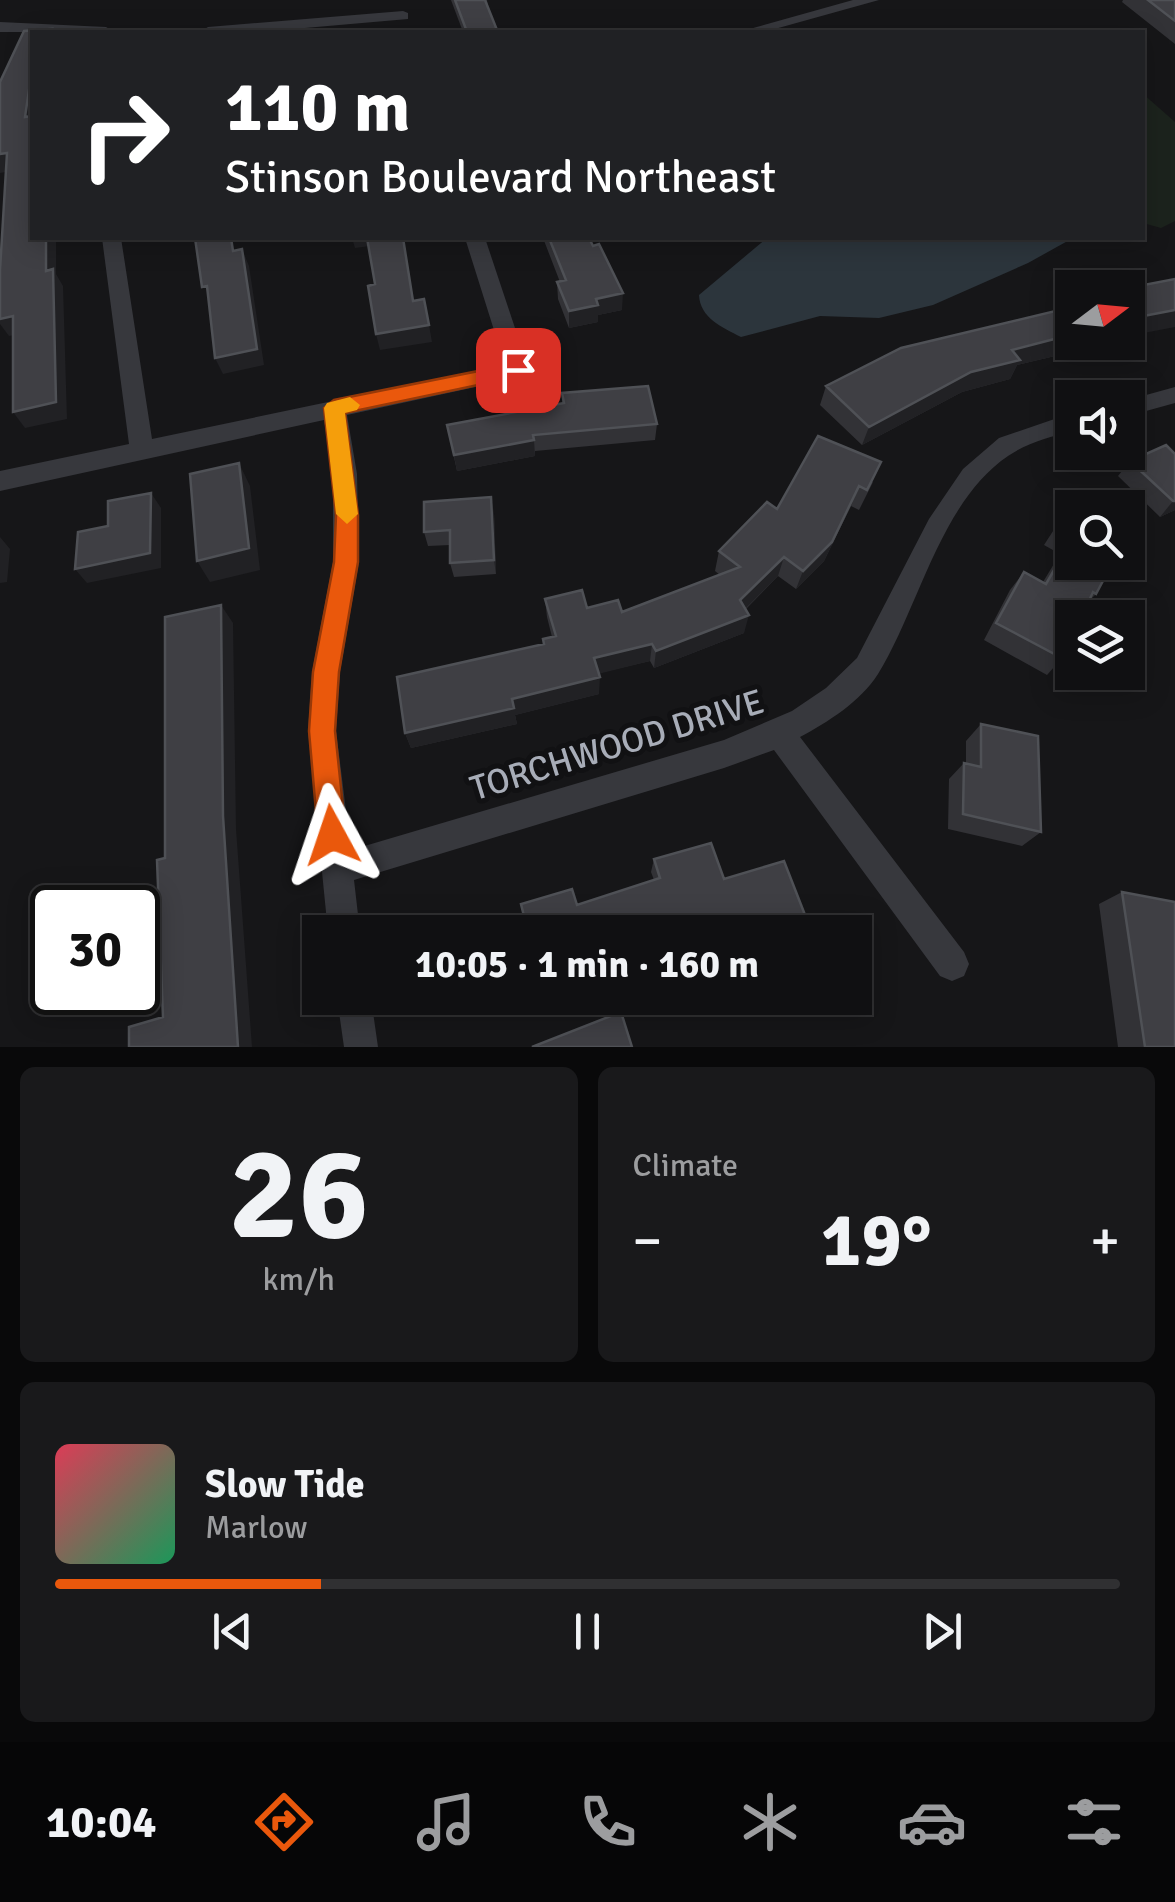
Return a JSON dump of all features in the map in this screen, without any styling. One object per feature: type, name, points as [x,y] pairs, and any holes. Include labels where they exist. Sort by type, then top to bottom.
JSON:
[{"type":"street","points":[[791,0],[811,14]]},
{"type":"street","points":[[754,30],[871,0]]},
{"type":"street","points":[[232,30],[404,16]]},
{"type":"street","points":[[0,27],[64,30]]},
{"type":"street","points":[[111,240],[142,450]]},
{"type":"street","points":[[0,481],[518,370],[475,240]]},
{"type":"street","points":[[1145,403],[1175,395]]},
{"type":"street","points":[[334,408],[347,515],[346,562],[326,672],[322,731],[342,915]]},
{"type":"street","name":"TORCHWOOD DRIVE","points":[[335,870],[782,736],[847,690],[867,667],[957,496],[986,459],[1028,433],[1055,426]]},
{"type":"street","points":[[782,736],[952,964]]},
{"type":"street","points":[[356,1015],[361,1047]]},
{"type":"shaded area","points":[[1145,96],[1175,122],[1175,221],[1161,228],[1145,224]]},
{"type":"shaded area","points":[[765,240],[1069,240],[933,305],[879,318],[820,316],[741,337],[708,316],[699,295]]},
{"type":"building","points":[[455,0],[485,0],[497,30],[466,30]]},
{"type":"building","points":[[1148,0],[1175,0],[1175,21]]},
{"type":"building","points":[[24,31],[30,31],[30,83],[25,117],[30,116],[30,240],[46,240],[46,271],[53,269],[56,402],[13,412],[13,316],[0,319],[7,153],[0,154],[0,82]]},
{"type":"building","points":[[195,240],[231,240],[233,251],[242,249],[257,349],[215,358],[207,286],[202,287]]},
{"type":"building","points":[[367,240],[403,240],[413,301],[424,299],[429,325],[376,334],[368,286],[375,284]]},
{"type":"building","points":[[550,240],[590,240],[593,246],[599,244],[623,293],[596,299],[598,305],[569,311],[557,282],[566,280]]},
{"type":"building","points":[[1175,279],[1175,310],[1145,316],[1145,285]]},
{"type":"building","points":[[1055,311],[1055,339],[1012,350],[1020,360],[971,372],[869,427],[826,386],[901,348]]},
{"type":"building","points":[[648,386],[657,424],[533,435],[534,440],[454,455],[447,425],[564,403],[562,393]]},
{"type":"building","points":[[818,436],[881,462],[867,490],[859,486],[832,542],[803,571],[784,557],[740,600],[749,615],[656,651],[652,644],[594,658],[600,677],[512,699],[514,708],[405,733],[397,677],[544,644],[543,639],[556,636],[545,599],[582,590],[587,608],[618,600],[622,612],[740,567],[719,551],[767,502],[777,509]]},
{"type":"building","points":[[1166,445],[1175,454],[1175,501],[1140,470],[1145,470],[1145,454]]},
{"type":"building","points":[[239,463],[249,548],[197,561],[190,474]]},
{"type":"building","points":[[151,493],[150,553],[75,569],[78,532],[108,526],[108,501]]},
{"type":"building","points":[[491,497],[494,560],[450,563],[450,530],[424,532],[424,502]]},
{"type":"building","points":[[1055,568],[1055,580],[1103,580],[1089,600],[1055,600],[1055,654],[996,623],[1024,572],[1046,584]]},
{"type":"building","points":[[221,605],[223,816],[238,1047],[129,1047],[129,1027],[163,1017],[157,860],[165,858],[165,617]]},
{"type":"building","points":[[981,724],[1038,736],[1041,832],[963,814],[964,763],[981,767]]},
{"type":"building","points":[[711,843],[724,879],[784,861],[805,915],[524,915],[521,904],[572,889],[577,905],[660,878],[654,859]]},
{"type":"building","points":[[1122,892],[1175,902],[1175,1047],[1145,1047]]},
{"type":"building","points":[[622,1015],[632,1047],[532,1047]]},
{"type":"slow traffic","points":[[347,514],[334,408],[350,405]]},
{"type":"route","points":[[332,835],[322,731],[326,672],[346,562],[347,515],[334,408],[518,370]]}]
